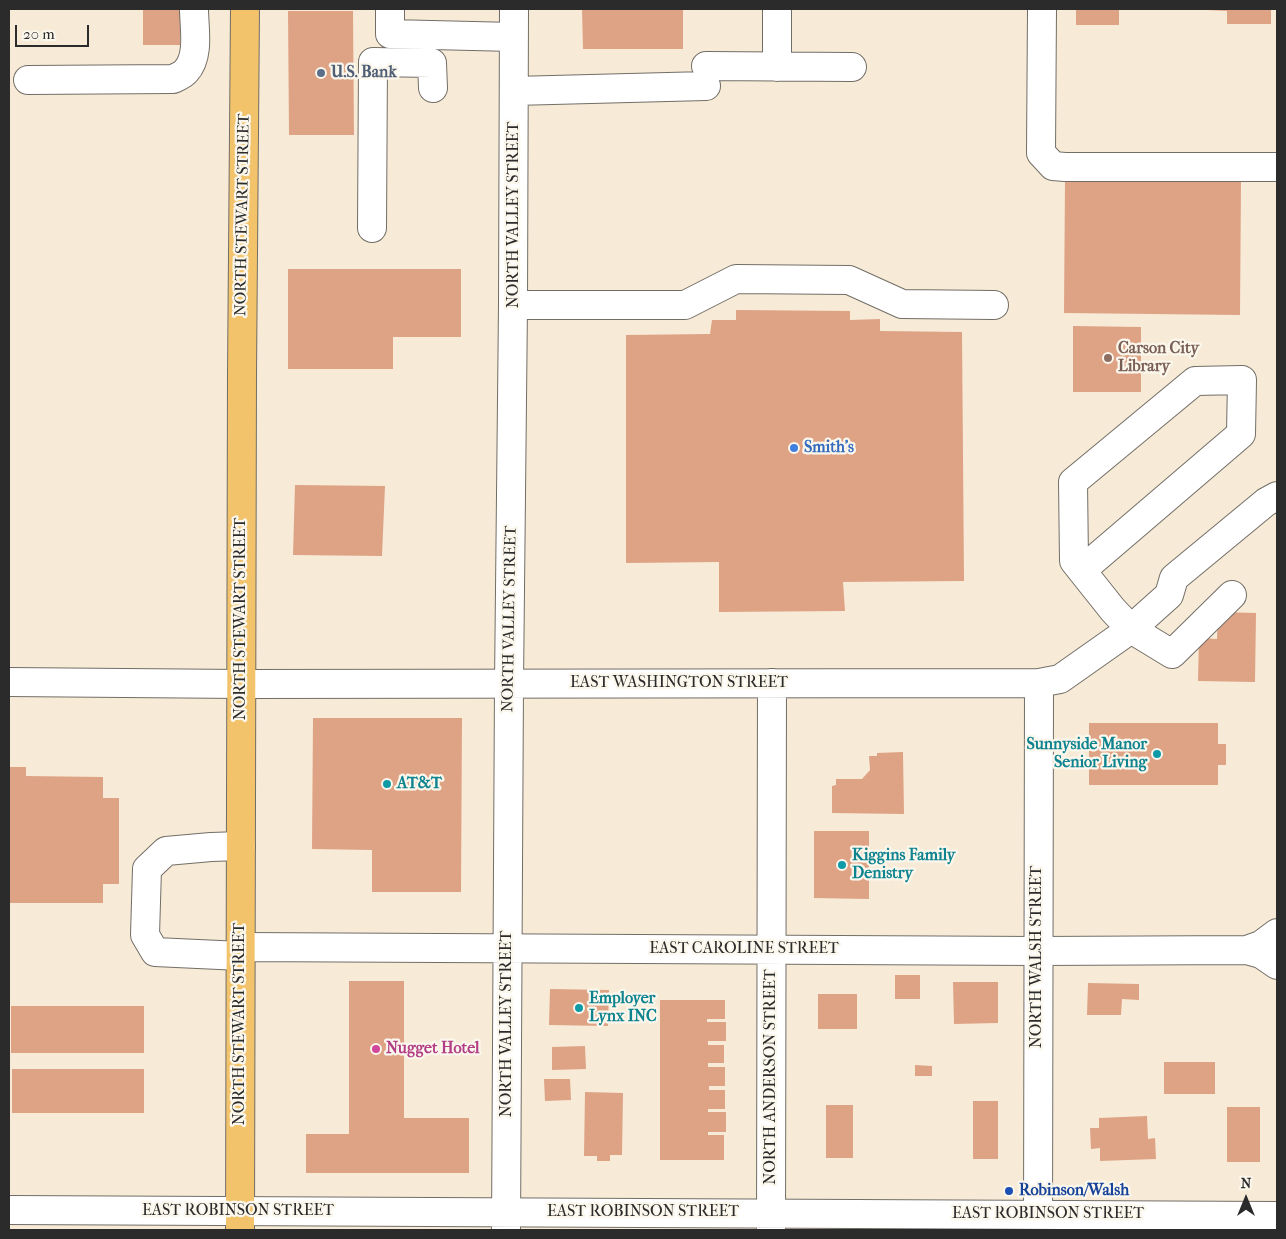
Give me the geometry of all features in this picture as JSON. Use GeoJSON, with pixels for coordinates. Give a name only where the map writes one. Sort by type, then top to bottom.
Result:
{"type":"FeatureCollection","features":[{"type":"Feature","properties":{"kind":"main road","name":"NORTH STEWART STREET"},"geometry":{"type":"LineString","coordinates":[[240,1221],[245,9]]}},
{"type":"Feature","properties":{"kind":"street"},"geometry":{"type":"LineString","coordinates":[[28,80],[173,79],[185,72],[192,63],[194,53],[194,9]]}},
{"type":"Feature","properties":{"kind":"street"},"geometry":{"type":"LineString","coordinates":[[390,9],[390,34],[514,37]]}},
{"type":"Feature","properties":{"kind":"street","name":"NORTH VALLEY STREET"},"geometry":{"type":"LineString","coordinates":[[506,1221],[509,684],[514,305],[514,9]]}},
{"type":"Feature","properties":{"kind":"street"},"geometry":{"type":"LineString","coordinates":[[776,9],[776,67]]}},
{"type":"Feature","properties":{"kind":"street"},"geometry":{"type":"LineString","coordinates":[[1042,9],[1042,153],[1053,166],[1277,166]]}},
{"type":"Feature","properties":{"kind":"street"},"geometry":{"type":"LineString","coordinates":[[372,228],[373,62],[432,63],[433,88]]}},
{"type":"Feature","properties":{"kind":"street"},"geometry":{"type":"LineString","coordinates":[[514,91],[706,76],[776,67],[852,67]]}},
{"type":"Feature","properties":{"kind":"street"},"geometry":{"type":"LineString","coordinates":[[514,305],[685,305],[736,279],[849,280],[902,304],[994,305]]}},
{"type":"Feature","properties":{"kind":"street"},"geometry":{"type":"LineString","coordinates":[[1082,570],[1242,434],[1242,380],[1195,381],[1073,482],[1074,561],[1113,610],[1131,629],[1172,654],[1232,595]]}},
{"type":"Feature","properties":{"kind":"street","name":"EAST WASHINGTON STREET"},"geometry":{"type":"LineString","coordinates":[[9,682],[241,684],[1039,683],[1060,679],[1131,629],[1169,595],[1174,578],[1266,502],[1277,496]]}},
{"type":"Feature","properties":{"kind":"street","name":"NORTH ANDERSON STREET"},"geometry":{"type":"LineString","coordinates":[[771,1221],[772,683]]}},
{"type":"Feature","properties":{"kind":"street","name":"NORTH WALSH STREET"},"geometry":{"type":"LineString","coordinates":[[1038,1222],[1037,951],[1039,683]]}},
{"type":"Feature","properties":{"kind":"street","name":"EAST CAROLINE STREET"},"geometry":{"type":"LineString","coordinates":[[241,846],[166,851],[147,869],[145,935],[155,952],[507,948],[1037,951],[1247,950],[1261,946],[1277,933]]}},
{"type":"Feature","properties":{"kind":"street","name":"EAST CAROLINE STREET"},"geometry":{"type":"LineString","coordinates":[[1247,950],[1261,954],[1277,965]]}},
{"type":"Feature","properties":{"kind":"street","name":"EAST ROBINSON STREET"},"geometry":{"type":"LineString","coordinates":[[9,1210],[240,1221],[1038,1222],[1277,1216]]}},
{"type":"Feature","properties":{"kind":"building"},"geometry":{"type":"Polygon","coordinates":[[[143,9],[180,9],[180,45],[143,45],[143,9]]]}},
{"type":"Feature","properties":{"kind":"building"},"geometry":{"type":"Polygon","coordinates":[[[582,9],[683,9],[683,49],[583,49],[582,9]]]}},
{"type":"Feature","properties":{"kind":"building"},"geometry":{"type":"Polygon","coordinates":[[[1076,9],[1119,9],[1119,25],[1076,25],[1076,9]]]}},
{"type":"Feature","properties":{"kind":"building"},"geometry":{"type":"Polygon","coordinates":[[[1207,9],[1271,9],[1271,24],[1227,24],[1227,11],[1207,9]]]}},
{"type":"Feature","properties":{"kind":"building","name":"U.S. Bank"},"geometry":{"type":"Polygon","coordinates":[[[288,11],[353,11],[354,135],[289,135],[288,11]]]}},
{"type":"Feature","properties":{"kind":"building"},"geometry":{"type":"Polygon","coordinates":[[[1065,179],[1241,180],[1240,315],[1064,313],[1065,179]]]}},
{"type":"Feature","properties":{"kind":"building"},"geometry":{"type":"Polygon","coordinates":[[[288,269],[461,269],[461,337],[393,337],[393,369],[288,369],[288,269]]]}},
{"type":"Feature","properties":{"kind":"building","name":"Smith's"},"geometry":{"type":"Polygon","coordinates":[[[736,310],[850,311],[850,320],[880,319],[880,331],[962,332],[964,581],[843,582],[845,611],[719,612],[719,562],[626,563],[626,335],[710,334],[712,320],[736,320],[736,310]]]}},
{"type":"Feature","properties":{"kind":"building"},"geometry":{"type":"Polygon","coordinates":[[[1073,326],[1141,327],[1141,392],[1073,392],[1073,326]]]}},
{"type":"Feature","properties":{"kind":"building"},"geometry":{"type":"Polygon","coordinates":[[[295,485],[385,486],[382,556],[293,555],[295,485]]]}},
{"type":"Feature","properties":{"kind":"building"},"geometry":{"type":"Polygon","coordinates":[[[1218,612],[1256,613],[1255,682],[1198,681],[1199,638],[1217,639],[1218,612]]]}},
{"type":"Feature","properties":{"kind":"building","name":"AT&T"},"geometry":{"type":"Polygon","coordinates":[[[313,718],[462,718],[461,892],[372,892],[372,850],[312,849],[313,718]]]}},
{"type":"Feature","properties":{"kind":"building","name":"Sunnyside Manor Senior Living"},"geometry":{"type":"Polygon","coordinates":[[[1089,723],[1218,723],[1218,744],[1226,744],[1226,765],[1218,765],[1218,785],[1089,785],[1089,723]]]}},
{"type":"Feature","properties":{"kind":"building"},"geometry":{"type":"Polygon","coordinates":[[[903,752],[904,814],[832,813],[832,786],[836,785],[836,779],[862,779],[870,770],[869,756],[877,756],[877,753],[903,752]]]}},
{"type":"Feature","properties":{"kind":"building"},"geometry":{"type":"Polygon","coordinates":[[[9,767],[26,767],[26,776],[103,777],[103,798],[119,798],[119,884],[103,884],[103,903],[9,903],[9,767]]]}},
{"type":"Feature","properties":{"kind":"building","name":"Kiggins Family Denistry"},"geometry":{"type":"Polygon","coordinates":[[[814,831],[869,831],[869,899],[814,898],[814,831]]]}},
{"type":"Feature","properties":{"kind":"building"},"geometry":{"type":"Polygon","coordinates":[[[895,975],[920,975],[920,999],[895,999],[895,975]]]}},
{"type":"Feature","properties":{"kind":"building","name":"Nugget Hotel"},"geometry":{"type":"Polygon","coordinates":[[[349,981],[404,981],[404,1118],[469,1118],[469,1173],[306,1173],[306,1134],[349,1134],[349,981]]]}},
{"type":"Feature","properties":{"kind":"building"},"geometry":{"type":"Polygon","coordinates":[[[953,982],[998,982],[998,1023],[954,1024],[953,982]]]}},
{"type":"Feature","properties":{"kind":"building"},"geometry":{"type":"Polygon","coordinates":[[[1088,983],[1139,984],[1139,1000],[1122,999],[1121,1015],[1087,1015],[1088,983]]]}},
{"type":"Feature","properties":{"kind":"building","name":"Employer Lynx INC"},"geometry":{"type":"Polygon","coordinates":[[[550,989],[609,990],[608,1026],[549,1025],[550,989]]]}},
{"type":"Feature","properties":{"kind":"building"},"geometry":{"type":"Polygon","coordinates":[[[818,994],[857,994],[857,1029],[818,1029],[818,994]]]}},
{"type":"Feature","properties":{"kind":"building"},"geometry":{"type":"Polygon","coordinates":[[[660,1000],[725,1000],[725,1019],[707,1019],[707,1022],[726,1022],[726,1041],[708,1041],[708,1045],[724,1045],[724,1063],[708,1063],[708,1067],[725,1067],[725,1086],[709,1086],[709,1090],[725,1090],[725,1109],[708,1109],[708,1112],[726,1112],[726,1132],[708,1132],[708,1135],[724,1135],[724,1160],[660,1160],[660,1000]]]}},
{"type":"Feature","properties":{"kind":"building"},"geometry":{"type":"Polygon","coordinates":[[[11,1006],[144,1006],[144,1053],[11,1053],[11,1006]]]}},
{"type":"Feature","properties":{"kind":"building"},"geometry":{"type":"Polygon","coordinates":[[[585,1046],[586,1069],[552,1070],[552,1047],[585,1046]]]}},
{"type":"Feature","properties":{"kind":"building"},"geometry":{"type":"Polygon","coordinates":[[[1164,1062],[1215,1062],[1215,1094],[1164,1094],[1164,1062]]]}},
{"type":"Feature","properties":{"kind":"building"},"geometry":{"type":"Polygon","coordinates":[[[915,1065],[932,1066],[932,1076],[915,1076],[915,1065]]]}},
{"type":"Feature","properties":{"kind":"building"},"geometry":{"type":"Polygon","coordinates":[[[12,1069],[144,1069],[144,1113],[12,1113],[12,1069]]]}},
{"type":"Feature","properties":{"kind":"building"},"geometry":{"type":"Polygon","coordinates":[[[544,1079],[570,1079],[571,1100],[545,1101],[544,1079]]]}},
{"type":"Feature","properties":{"kind":"building"},"geometry":{"type":"Polygon","coordinates":[[[585,1092],[623,1093],[622,1155],[610,1155],[610,1161],[597,1161],[597,1156],[584,1156],[585,1092]]]}},
{"type":"Feature","properties":{"kind":"building"},"geometry":{"type":"Polygon","coordinates":[[[973,1101],[998,1101],[998,1159],[973,1159],[973,1101]]]}},
{"type":"Feature","properties":{"kind":"building"},"geometry":{"type":"Polygon","coordinates":[[[826,1105],[853,1105],[853,1158],[826,1158],[826,1105]]]}},
{"type":"Feature","properties":{"kind":"building"},"geometry":{"type":"Polygon","coordinates":[[[1227,1107],[1260,1107],[1260,1162],[1227,1162],[1227,1107]]]}},
{"type":"Feature","properties":{"kind":"building"},"geometry":{"type":"Polygon","coordinates":[[[1147,1116],[1148,1139],[1155,1138],[1156,1159],[1100,1161],[1100,1148],[1091,1149],[1090,1128],[1099,1128],[1099,1118],[1147,1116]]]}},
{"type":"Feature","properties":{"kind":"place","name":"U.S. Bank"},"geometry":{"type":"Point","coordinates":[321,73]}},
{"type":"Feature","properties":{"kind":"place","name":"Carson City Library"},"geometry":{"type":"Point","coordinates":[1108,358]}},
{"type":"Feature","properties":{"kind":"place","name":"Smith's"},"geometry":{"type":"Point","coordinates":[794,448]}},
{"type":"Feature","properties":{"kind":"place","name":"Sunnyside Manor Senior Living"},"geometry":{"type":"Point","coordinates":[1157,754]}},
{"type":"Feature","properties":{"kind":"place","name":"AT&T"},"geometry":{"type":"Point","coordinates":[387,784]}},
{"type":"Feature","properties":{"kind":"place","name":"Kiggins Family Denistry"},"geometry":{"type":"Point","coordinates":[842,865]}},
{"type":"Feature","properties":{"kind":"place","name":"Employer Lynx INC"},"geometry":{"type":"Point","coordinates":[579,1008]}},
{"type":"Feature","properties":{"kind":"place","name":"Nugget Hotel"},"geometry":{"type":"Point","coordinates":[376,1049]}},
{"type":"Feature","properties":{"kind":"place","name":"Robinson/Walsh"},"geometry":{"type":"Point","coordinates":[1009,1191]}}]}
